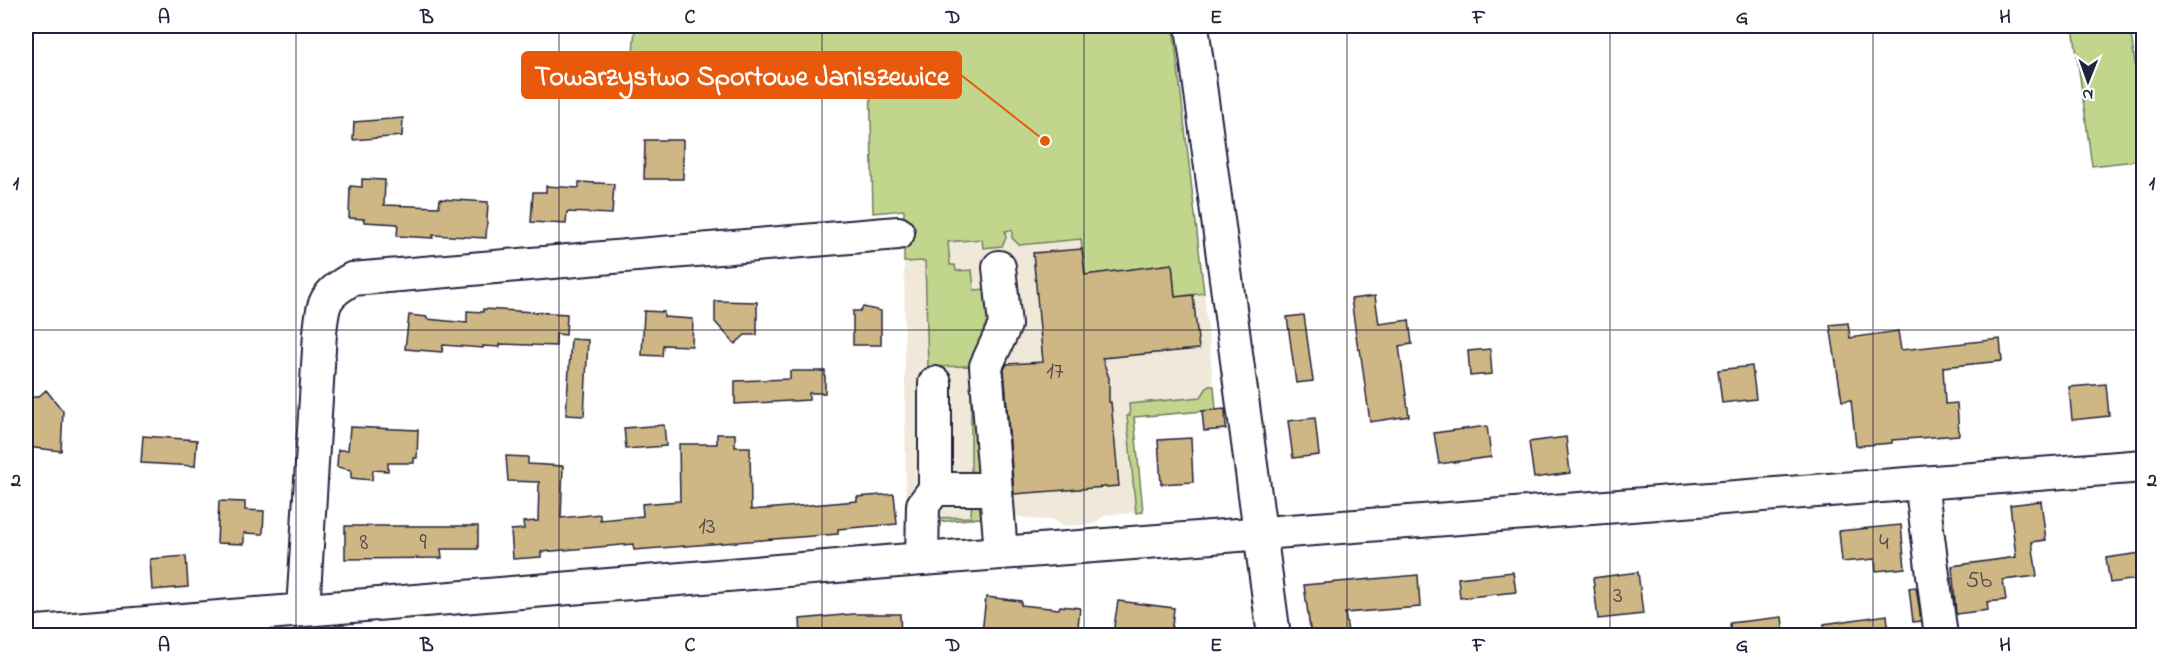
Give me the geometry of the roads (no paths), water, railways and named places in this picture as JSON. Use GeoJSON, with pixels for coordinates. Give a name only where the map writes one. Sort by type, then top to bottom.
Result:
{"type":"FeatureCollection","features":[{"type":"Feature","properties":{"kind":"street"},"geometry":{"type":"LineString","coordinates":[[1192,26],[1274,636]]}},
{"type":"Feature","properties":{"kind":"street"},"geometry":{"type":"LineString","coordinates":[[303,610],[322,307],[333,289],[352,279],[898,233]]}},
{"type":"Feature","properties":{"kind":"street"},"geometry":{"type":"LineString","coordinates":[[999,267],[1005,325],[986,366],[1001,553]]}},
{"type":"Feature","properties":{"kind":"street"},"geometry":{"type":"LineString","coordinates":[[922,559],[923,505],[935,489],[935,383]]}},
{"type":"Feature","properties":{"kind":"street"},"geometry":{"type":"LineString","coordinates":[[26,633],[82,632],[303,610],[922,559],[2144,466]]}},
{"type":"Feature","properties":{"kind":"street"},"geometry":{"type":"LineString","coordinates":[[1921,483],[1941,636]]}},
{"type":"Feature","properties":{"kind":"street"},"geometry":{"type":"LineString","coordinates":[[935,489],[996,489]]}},
{"type":"Feature","properties":{"kind":"place","name":"Towarzystwo Sportowe Janiszewice"},"geometry":{"type":"Point","coordinates":[1045,141]}}]}
